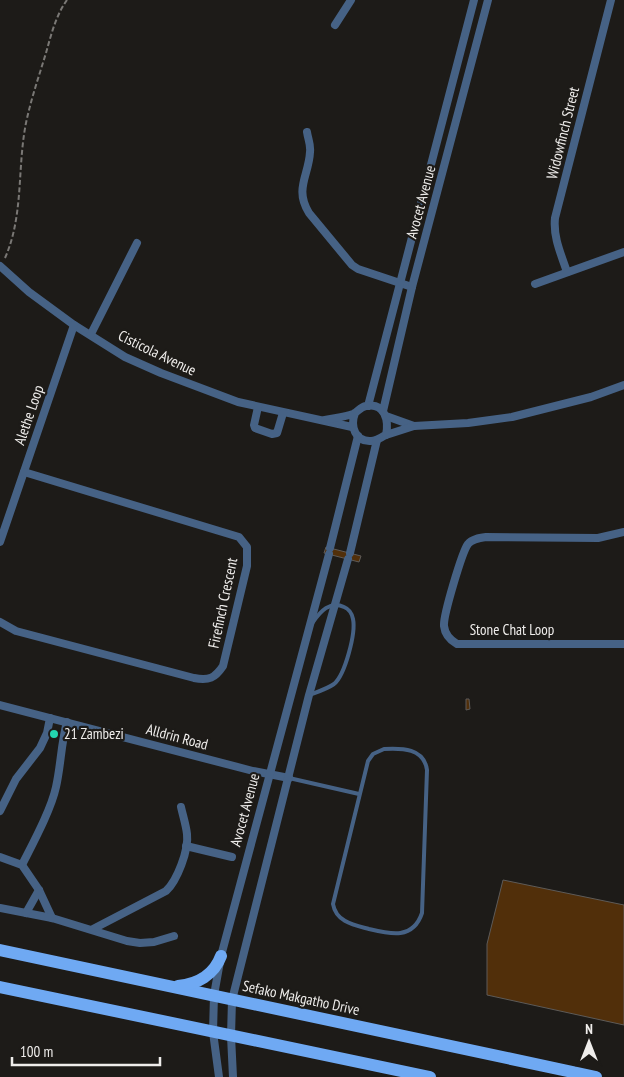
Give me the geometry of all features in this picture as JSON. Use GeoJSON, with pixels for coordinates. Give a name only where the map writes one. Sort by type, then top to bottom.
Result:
{"type":"FeatureCollection","features":[{"type":"Feature","properties":{"kind":"main road","name":"Sefako Makgatho Drive"},"geometry":{"type":"LineString","coordinates":[[0,950],[596,1077]]}},
{"type":"Feature","properties":{"kind":"main road"},"geometry":{"type":"LineString","coordinates":[[160,984],[179,986],[202,979],[218,966],[222,956]]}},
{"type":"Feature","properties":{"kind":"main road"},"geometry":{"type":"LineString","coordinates":[[0,987],[430,1077]]}},
{"type":"Feature","properties":{"kind":"street"},"geometry":{"type":"LineString","coordinates":[[335,25],[351,0]]}},
{"type":"Feature","properties":{"kind":"street","name":"Avocet Avenue"},"geometry":{"type":"LineString","coordinates":[[368,406],[474,0]]}},
{"type":"Feature","properties":{"kind":"street","name":"Avocet Avenue"},"geometry":{"type":"LineString","coordinates":[[385,413],[412,287],[488,0]]}},
{"type":"Feature","properties":{"kind":"street","name":"Widowfinch Street"},"geometry":{"type":"LineString","coordinates":[[567,272],[556,241],[555,218],[611,0]]}},
{"type":"Feature","properties":{"kind":"street"},"geometry":{"type":"LineString","coordinates":[[307,132],[310,153],[302,186],[304,205],[352,265],[358,269],[412,287]]}},
{"type":"Feature","properties":{"kind":"street"},"geometry":{"type":"LineString","coordinates":[[91,334],[137,243]]}},
{"type":"Feature","properties":{"kind":"street"},"geometry":{"type":"LineString","coordinates":[[535,284],[624,252]]}},
{"type":"Feature","properties":{"kind":"street","name":"Cisticola Avenue"},"geometry":{"type":"LineString","coordinates":[[0,266],[29,292],[74,325],[126,356],[161,373],[196,388],[258,407],[352,427]]}},
{"type":"Feature","properties":{"kind":"street","name":"Alethe Loop"},"geometry":{"type":"LineString","coordinates":[[0,542],[74,325]]}},
{"type":"Feature","properties":{"kind":"street"},"geometry":{"type":"LineString","coordinates":[[414,426],[378,408],[368,406],[355,413],[352,420],[352,427],[358,436],[370,441],[414,426],[468,423],[512,417],[591,398],[624,385]]}},
{"type":"Feature","properties":{"kind":"street"},"geometry":{"type":"LineString","coordinates":[[258,407],[254,428],[272,434],[277,433],[283,413]]}},
{"type":"Feature","properties":{"kind":"street","name":"Cisticola Avenue"},"geometry":{"type":"LineString","coordinates":[[324,421],[355,413]]}},
{"type":"Feature","properties":{"kind":"street"},"geometry":{"type":"LineString","coordinates":[[385,413],[388,426],[386,435]]}},
{"type":"Feature","properties":{"kind":"street","name":"Avocet Avenue"},"geometry":{"type":"LineString","coordinates":[[219,1077],[214,1032],[214,995],[222,956],[358,436]]}},
{"type":"Feature","properties":{"kind":"street"},"geometry":{"type":"LineString","coordinates":[[233,1077],[232,1000],[309,695],[349,556],[377,440]]}},
{"type":"Feature","properties":{"kind":"street","name":"Firefinch Crescent"},"geometry":{"type":"LineString","coordinates":[[0,622],[16,631],[34,636],[175,674],[203,680],[210,679],[223,666],[246,566],[247,547],[239,537],[24,472]]}},
{"type":"Feature","properties":{"kind":"street","name":"Stone Chat Loop"},"geometry":{"type":"LineString","coordinates":[[624,532],[598,538],[486,538],[471,541],[467,545],[463,556],[445,615],[444,625],[448,637],[457,644],[624,644]]}},
{"type":"Feature","properties":{"kind":"street","name":"Alldrin Road"},"geometry":{"type":"LineString","coordinates":[[0,705],[289,778]]}},
{"type":"Feature","properties":{"kind":"street"},"geometry":{"type":"LineString","coordinates":[[0,811],[16,779],[40,748],[47,733],[50,718]]}},
{"type":"Feature","properties":{"kind":"street"},"geometry":{"type":"LineString","coordinates":[[22,865],[54,795],[61,762],[62,737],[67,722]]}},
{"type":"Feature","properties":{"kind":"street"},"geometry":{"type":"LineString","coordinates":[[93,930],[170,888],[178,874],[186,846],[187,834],[181,808]]}},
{"type":"Feature","properties":{"kind":"street"},"geometry":{"type":"LineString","coordinates":[[186,846],[232,857]]}},
{"type":"Feature","properties":{"kind":"street"},"geometry":{"type":"LineString","coordinates":[[0,857],[22,865],[39,890],[52,918]]}},
{"type":"Feature","properties":{"kind":"street"},"geometry":{"type":"LineString","coordinates":[[26,913],[39,890]]}},
{"type":"Feature","properties":{"kind":"street"},"geometry":{"type":"LineString","coordinates":[[0,908],[52,918],[127,941],[140,943],[154,942],[174,936]]}},
{"type":"Feature","properties":{"kind":"lane"},"geometry":{"type":"LineString","coordinates":[[309,627],[324,610],[334,604],[346,608],[353,620],[352,632],[341,676],[334,684],[309,695]]}},
{"type":"Feature","properties":{"kind":"lane"},"geometry":{"type":"LineString","coordinates":[[384,748],[409,750],[419,754],[425,760],[427,770],[423,906],[418,923],[405,932],[391,934],[354,925],[340,918],[334,910],[334,897],[359,794],[369,758],[377,751],[384,748]]}},
{"type":"Feature","properties":{"kind":"lane"},"geometry":{"type":"LineString","coordinates":[[289,778],[359,794]]}},
{"type":"Feature","properties":{"kind":"path"},"geometry":{"type":"LineString","coordinates":[[0,266],[12,237],[17,214],[26,123],[61,8],[67,0]]}},
{"type":"Feature","properties":{"kind":"building"},"geometry":{"type":"Polygon","coordinates":[[[326,547],[361,556],[359,562],[324,553],[326,547]]]}},
{"type":"Feature","properties":{"kind":"building"},"geometry":{"type":"Polygon","coordinates":[[[466,699],[469,699],[470,709],[466,710],[466,699]]]}},
{"type":"Feature","properties":{"kind":"building","name":"21 Zambezi"},"geometry":{"type":"Polygon","coordinates":[[[51,731],[59,732],[57,738],[50,736],[51,731]]]}},
{"type":"Feature","properties":{"kind":"building"},"geometry":{"type":"Polygon","coordinates":[[[503,880],[624,905],[624,1025],[487,995],[487,944],[503,880]]]}},
{"type":"Feature","properties":{"kind":"place","name":"21 Zambezi"},"geometry":{"type":"Point","coordinates":[54,734]}}]}
